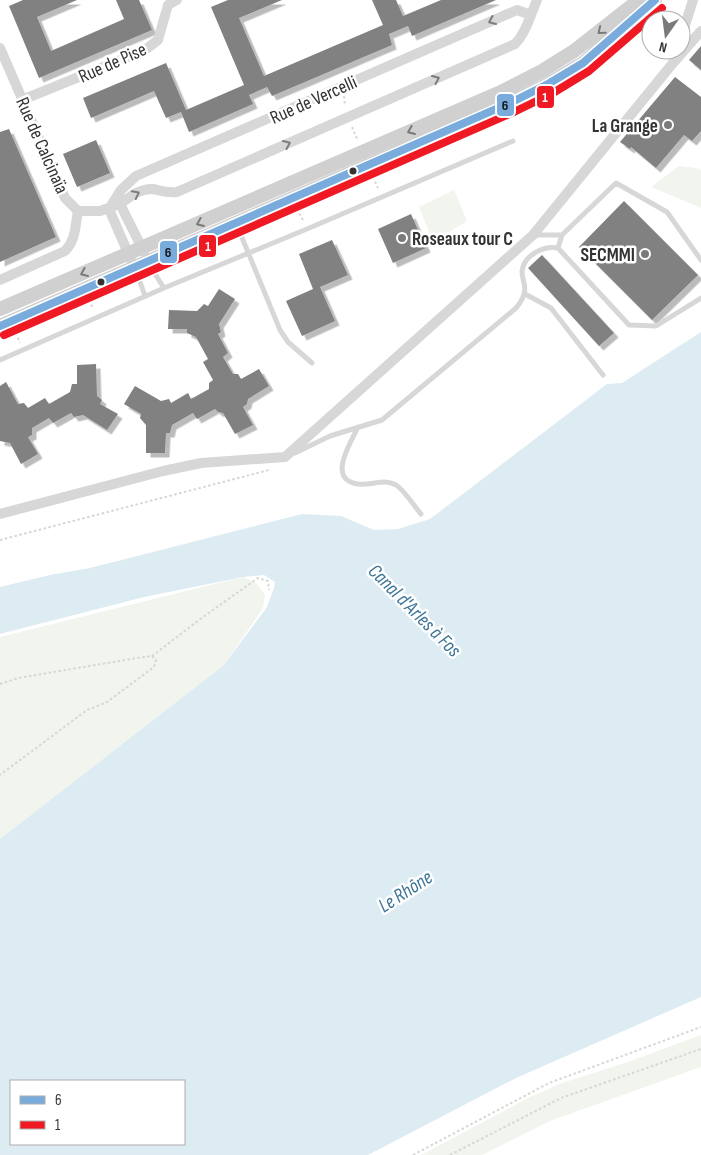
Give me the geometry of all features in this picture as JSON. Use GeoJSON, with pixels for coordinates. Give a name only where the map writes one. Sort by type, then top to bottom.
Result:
{"type":"FeatureCollection","features":[{"type":"Feature","properties":{"kind":"street","name":"Rue de Pise"},"geometry":{"type":"LineString","coordinates":[[22,100],[145,50],[158,40],[168,5],[177,0]]}},
{"type":"Feature","properties":{"kind":"street","name":"Rue de Vercelli"},"geometry":{"type":"LineString","coordinates":[[78,212],[109,209],[138,192],[151,189],[168,193],[177,192],[515,44],[520,40],[524,32],[536,0]]}},
{"type":"Feature","properties":{"kind":"street"},"geometry":{"type":"LineString","coordinates":[[0,309],[501,92],[582,46],[639,0]]}},
{"type":"Feature","properties":{"kind":"street"},"geometry":{"type":"LineString","coordinates":[[7,327],[134,267],[485,115],[548,84],[591,57],[655,0]]}},
{"type":"Feature","properties":{"kind":"street","name":"Rue de Vercelli"},"geometry":{"type":"LineString","coordinates":[[109,209],[121,190],[136,176],[517,10],[531,15]]}},
{"type":"Feature","properties":{"kind":"street"},"geometry":{"type":"LineString","coordinates":[[0,514],[200,463],[285,457],[533,234],[698,31]]}},
{"type":"Feature","properties":{"kind":"street","name":"Rue de Calcinaïa"},"geometry":{"type":"LineString","coordinates":[[0,48],[3,63],[22,100],[65,198],[78,212]]}},
{"type":"Feature","properties":{"kind":"street"},"geometry":{"type":"LineString","coordinates":[[120,204],[148,261]]}},
{"type":"Feature","properties":{"kind":"street"},"geometry":{"type":"LineString","coordinates":[[109,209],[134,267]]}},
{"type":"Feature","properties":{"kind":"street"},"geometry":{"type":"LineString","coordinates":[[0,280],[65,251],[71,245],[74,237],[78,212]]}},
{"type":"Feature","properties":{"kind":"lane"},"geometry":{"type":"LineString","coordinates":[[0,360],[145,296],[513,141]]}},
{"type":"Feature","properties":{"kind":"lane"},"geometry":{"type":"LineString","coordinates":[[558,248],[562,235],[616,183],[667,212],[701,260]]}},
{"type":"Feature","properties":{"kind":"lane"},"geometry":{"type":"LineString","coordinates":[[230,209],[280,330],[288,342],[312,363]]}},
{"type":"Feature","properties":{"kind":"lane"},"geometry":{"type":"LineString","coordinates":[[533,234],[562,235]]}},
{"type":"Feature","properties":{"kind":"lane"},"geometry":{"type":"LineString","coordinates":[[285,457],[330,436],[382,420],[516,308],[525,294],[522,269],[532,255],[539,250],[550,246],[558,248],[629,325],[656,326],[701,298]]}},
{"type":"Feature","properties":{"kind":"lane"},"geometry":{"type":"LineString","coordinates":[[148,261],[164,288]]}},
{"type":"Feature","properties":{"kind":"lane"},"geometry":{"type":"LineString","coordinates":[[134,267],[145,296]]}},
{"type":"Feature","properties":{"kind":"lane"},"geometry":{"type":"LineString","coordinates":[[525,294],[551,308],[603,375]]}},
{"type":"Feature","properties":{"kind":"lane"},"geometry":{"type":"LineString","coordinates":[[358,427],[346,452],[342,466],[343,474],[348,480],[358,484],[388,482],[397,485],[421,514]]}},
{"type":"Feature","properties":{"kind":"path"},"geometry":{"type":"LineString","coordinates":[[372,175],[382,196]]}},
{"type":"Feature","properties":{"kind":"path"},"geometry":{"type":"LineString","coordinates":[[296,207],[307,229]]}},
{"type":"Feature","properties":{"kind":"path"},"geometry":{"type":"LineString","coordinates":[[88,298],[95,314]]}},
{"type":"Feature","properties":{"kind":"path"},"geometry":{"type":"LineString","coordinates":[[7,327],[21,345]]}},
{"type":"Feature","properties":{"kind":"path"},"geometry":{"type":"LineString","coordinates":[[0,540],[274,469],[285,457]]}},
{"type":"Feature","properties":{"kind":"path"},"geometry":{"type":"LineString","coordinates":[[0,684],[18,678],[55,671],[152,656],[258,578],[268,581],[270,590]]}},
{"type":"Feature","properties":{"kind":"path"},"geometry":{"type":"LineString","coordinates":[[0,775],[87,710],[107,702],[154,667],[156,660],[152,656]]}},
{"type":"Feature","properties":{"kind":"path"},"geometry":{"type":"LineString","coordinates":[[413,1155],[549,1083],[701,1027]]}},
{"type":"Feature","properties":{"kind":"path"},"geometry":{"type":"LineString","coordinates":[[450,1155],[561,1098],[701,1049]]}},
{"type":"Feature","properties":{"kind":"shaded area"},"geometry":{"type":"Polygon","coordinates":[[[679,166],[701,170],[701,208],[651,187],[679,166]]]}},
{"type":"Feature","properties":{"kind":"shaded area"},"geometry":{"type":"Polygon","coordinates":[[[454,190],[467,221],[433,242],[419,207],[454,190]]]}},
{"type":"Feature","properties":{"kind":"shaded area"},"geometry":{"type":"Polygon","coordinates":[[[243,577],[257,584],[265,595],[263,608],[224,665],[0,839],[0,637],[243,577]]]}},
{"type":"Feature","properties":{"kind":"shaded area"},"geometry":{"type":"Polygon","coordinates":[[[701,1035],[701,1067],[550,1121],[482,1155],[421,1155],[530,1097],[562,1083],[628,1062],[701,1035]]]}},
{"type":"Feature","properties":{"kind":"water"},"geometry":{"type":"Polygon","coordinates":[[[701,332],[701,997],[516,1078],[368,1155],[0,1155],[0,839],[224,665],[267,607],[275,582],[264,575],[243,577],[144,597],[0,634],[0,587],[90,568],[302,514],[341,516],[374,530],[398,529],[430,519],[607,384],[622,383],[701,332]]]}},
{"type":"Feature","properties":{"kind":"building"},"geometry":{"type":"Polygon","coordinates":[[[23,0],[77,0],[37,17],[51,51],[124,19],[116,0],[139,0],[152,30],[39,78],[9,6],[23,0]]]}},
{"type":"Feature","properties":{"kind":"building"},"geometry":{"type":"Polygon","coordinates":[[[228,0],[282,0],[239,18],[264,76],[383,25],[372,0],[396,0],[403,16],[441,0],[496,0],[412,36],[408,26],[389,34],[392,45],[272,96],[267,87],[249,95],[253,104],[189,132],[181,112],[166,118],[154,91],[91,118],[83,98],[166,63],[186,110],[244,85],[211,7],[228,0]]]}},
{"type":"Feature","properties":{"kind":"building"},"geometry":{"type":"Polygon","coordinates":[[[701,46],[701,70],[689,60],[691,60],[701,46]]]}},
{"type":"Feature","properties":{"kind":"building","name":"La Grange"},"geometry":{"type":"Polygon","coordinates":[[[675,77],[701,97],[701,131],[692,141],[684,135],[656,168],[631,147],[630,149],[620,142],[675,77]]]}},
{"type":"Feature","properties":{"kind":"building"},"geometry":{"type":"Polygon","coordinates":[[[9,129],[56,237],[0,262],[0,132],[9,129]]]}},
{"type":"Feature","properties":{"kind":"building"},"geometry":{"type":"Polygon","coordinates":[[[96,140],[110,173],[77,187],[63,154],[96,140]]]}},
{"type":"Feature","properties":{"kind":"building","name":"SECMMI"},"geometry":{"type":"Polygon","coordinates":[[[624,201],[698,275],[652,320],[579,247],[624,201]]]}},
{"type":"Feature","properties":{"kind":"building","name":"Roseaux tour C"},"geometry":{"type":"Polygon","coordinates":[[[411,214],[426,248],[393,263],[378,229],[411,214]]]}},
{"type":"Feature","properties":{"kind":"building"},"geometry":{"type":"Polygon","coordinates":[[[332,240],[348,275],[320,287],[335,321],[302,336],[286,301],[313,289],[299,254],[332,240]]]}},
{"type":"Feature","properties":{"kind":"building"},"geometry":{"type":"Polygon","coordinates":[[[542,255],[614,333],[599,346],[528,268],[542,255]]]}},
{"type":"Feature","properties":{"kind":"building"},"geometry":{"type":"Polygon","coordinates":[[[219,289],[235,299],[219,324],[221,332],[218,334],[228,353],[223,357],[233,374],[238,374],[241,379],[259,369],[269,386],[248,399],[247,404],[243,407],[253,425],[235,434],[223,413],[215,409],[197,419],[193,413],[172,425],[170,433],[166,433],[165,453],[146,453],[146,425],[140,418],[141,414],[124,404],[135,386],[161,401],[169,399],[171,403],[188,393],[191,399],[209,389],[209,383],[213,380],[203,362],[208,359],[196,337],[187,333],[187,329],[168,329],[169,310],[197,311],[204,304],[208,306],[219,289]]]}},
{"type":"Feature","properties":{"kind":"building"},"geometry":{"type":"Polygon","coordinates":[[[96,364],[97,396],[102,400],[100,404],[118,414],[107,430],[83,415],[74,417],[71,413],[53,423],[49,418],[32,428],[32,435],[28,437],[38,454],[21,464],[10,443],[0,441],[0,386],[6,382],[18,404],[24,403],[28,408],[45,398],[49,404],[70,392],[72,384],[77,384],[77,365],[96,364]]]}},
{"type":"Feature","properties":{"kind":"transit line","name":"6"},"geometry":{"type":"LineString","coordinates":[[0,326],[510,103],[548,84],[583,63],[655,0]]}},
{"type":"Feature","properties":{"kind":"transit line","name":"1"},"geometry":{"type":"LineString","coordinates":[[4,335],[514,112],[553,93],[589,71],[662,8]]}},
{"type":"Feature","properties":{"kind":"place","name":"La Grange"},"geometry":{"type":"Point","coordinates":[668,125]}},
{"type":"Feature","properties":{"kind":"place","name":"Roseaux tour C"},"geometry":{"type":"Point","coordinates":[402,238]}},
{"type":"Feature","properties":{"kind":"place","name":"SECMMI"},"geometry":{"type":"Point","coordinates":[645,254]}},
{"type":"Feature","properties":{"kind":"water label","name":"Canal d'Arles à Fos"},"geometry":{"type":"Point","coordinates":[415,610]}},
{"type":"Feature","properties":{"kind":"water label","name":"Le Rhône"},"geometry":{"type":"Point","coordinates":[405,891]}}]}
